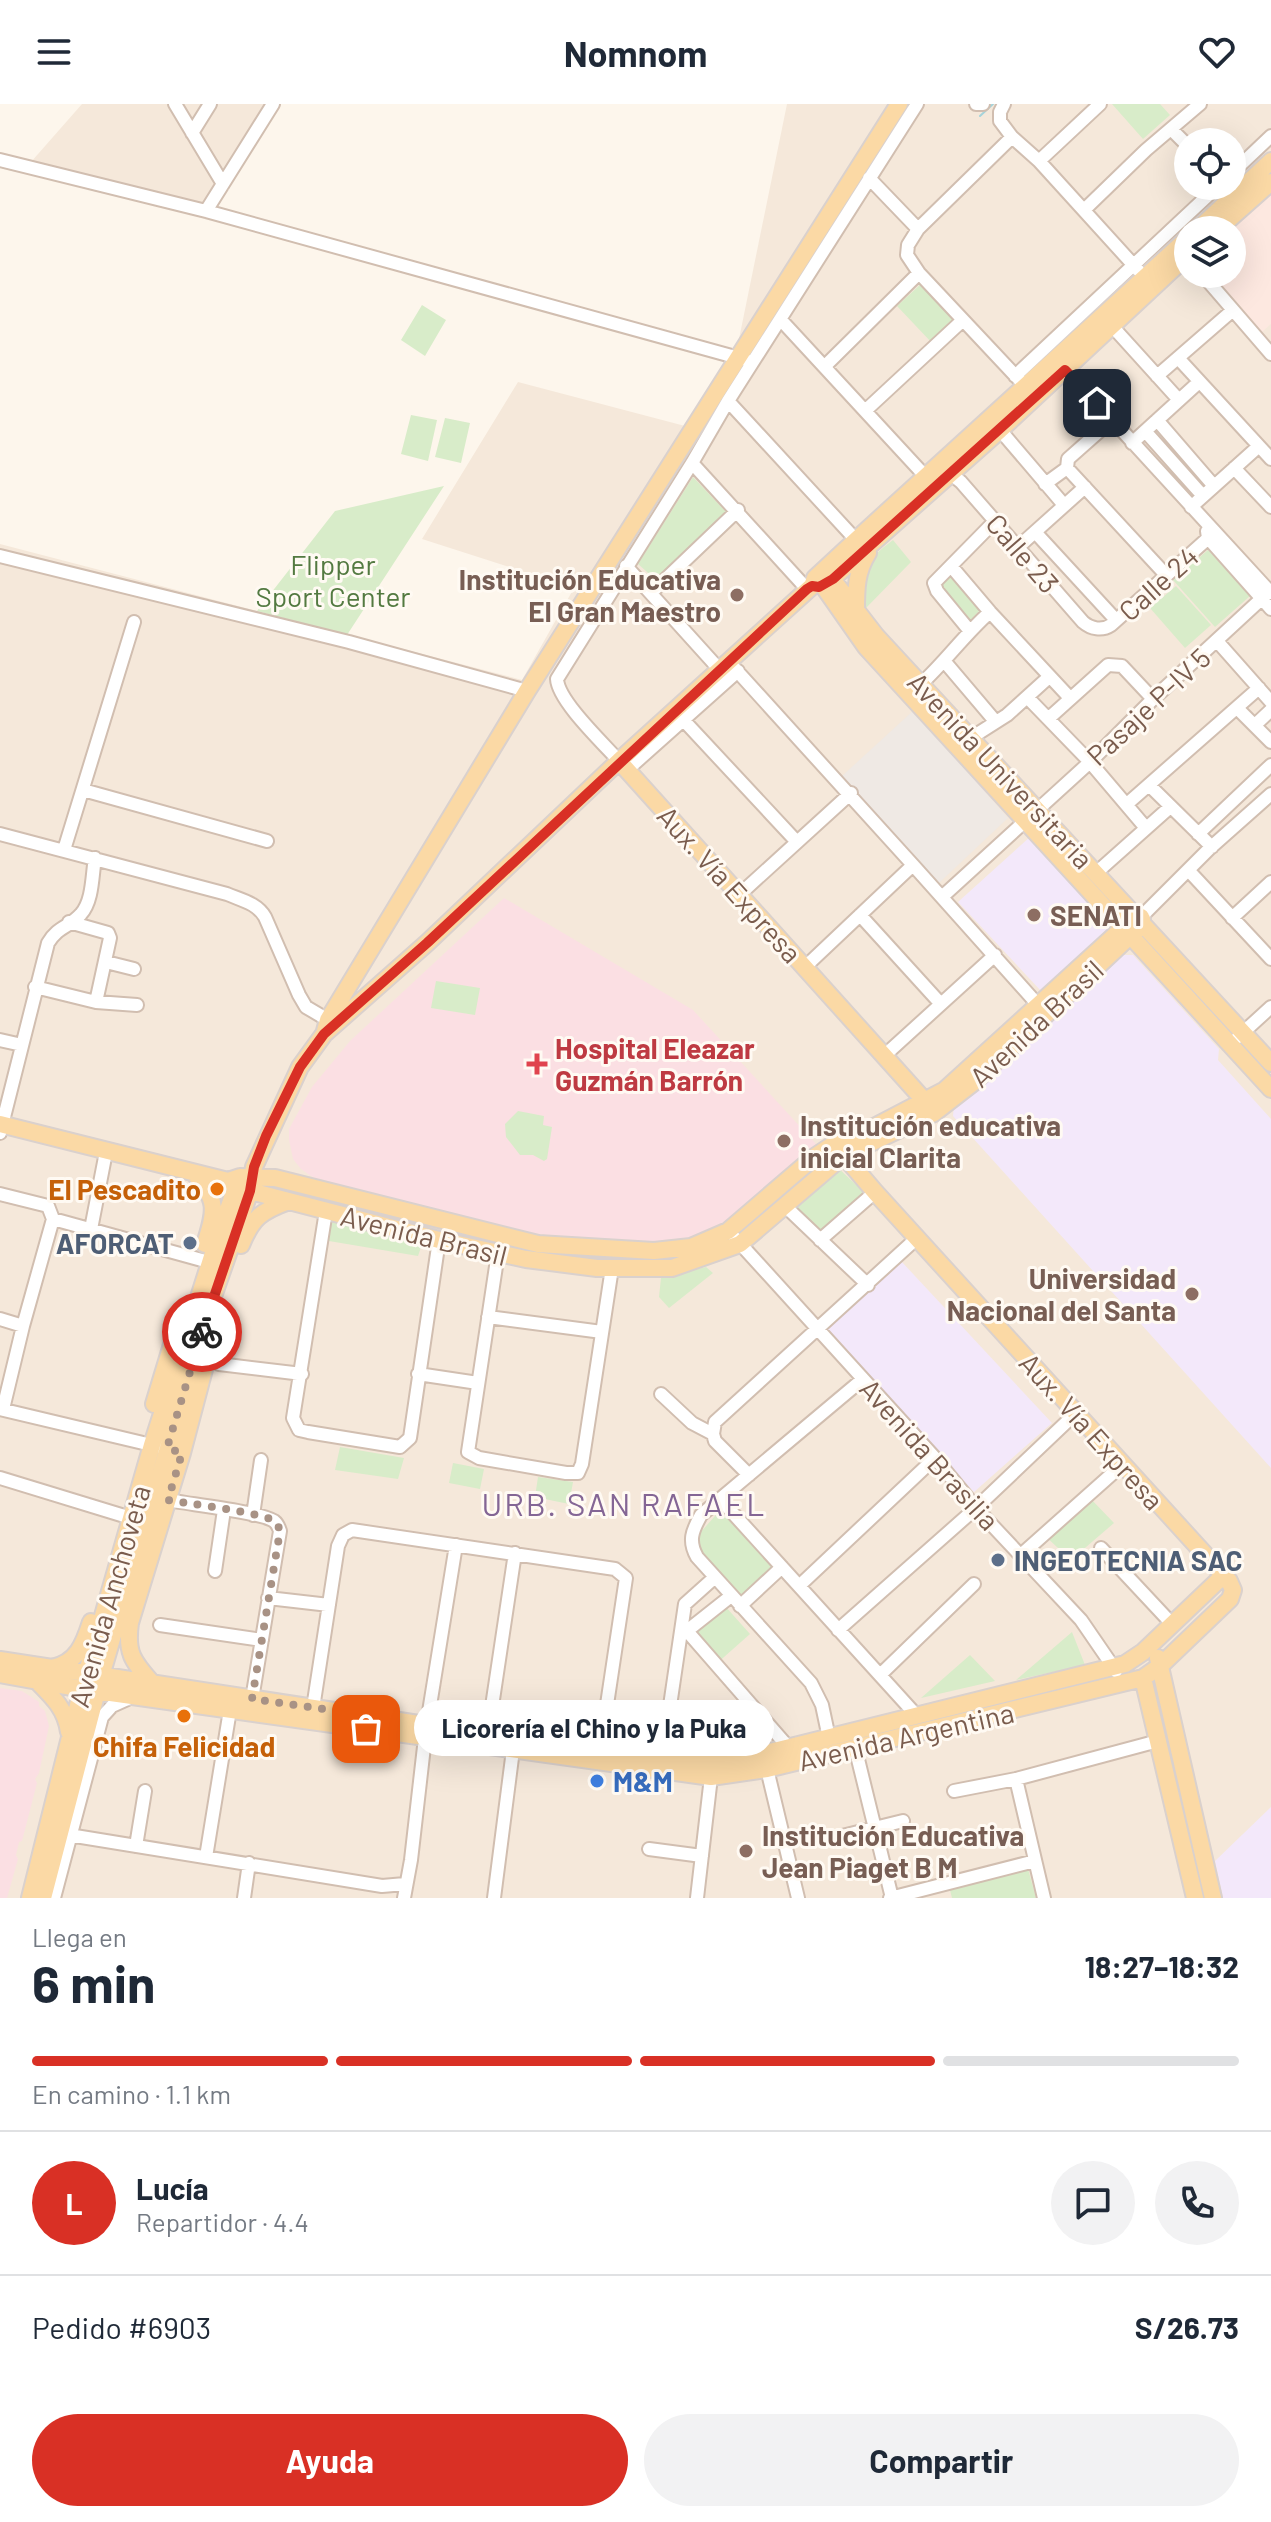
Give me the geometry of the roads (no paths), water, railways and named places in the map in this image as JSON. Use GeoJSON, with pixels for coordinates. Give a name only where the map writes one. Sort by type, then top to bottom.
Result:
{"type":"FeatureCollection","features":[{"type":"Feature","properties":{"kind":"main road"},"geometry":{"type":"LineString","coordinates":[[326,1027],[527,691],[746,360],[899,104]]}},
{"type":"Feature","properties":{"kind":"main road"},"geometry":{"type":"LineString","coordinates":[[1212,216],[1271,161]]}},
{"type":"Feature","properties":{"kind":"main road"},"geometry":{"type":"LineString","coordinates":[[1233,216],[1271,182]]}},
{"type":"Feature","properties":{"kind":"main road","name":"Avenida Anchoveta"},"geometry":{"type":"LineString","coordinates":[[819,581],[873,544],[1000,430],[1139,272],[1174,256]]}},
{"type":"Feature","properties":{"kind":"main road","name":"Avenida Anchoveta"},"geometry":{"type":"LineString","coordinates":[[205,1260],[300,1067],[326,1027],[427,943],[679,717],[1021,381],[1061,364],[1112,326],[1174,263]]}},
{"type":"Feature","properties":{"kind":"main road"},"geometry":{"type":"LineString","coordinates":[[856,612],[858,570],[873,544]]}},
{"type":"Feature","properties":{"kind":"main road"},"geometry":{"type":"LineString","coordinates":[[819,581],[866,647],[963,743]]}},
{"type":"Feature","properties":{"kind":"main road","name":"Avenida Universitaria"},"geometry":{"type":"LineString","coordinates":[[819,581],[856,612],[921,684],[1024,821],[1135,924]]}},
{"type":"Feature","properties":{"kind":"main road","name":"Avenida Universitaria"},"geometry":{"type":"LineString","coordinates":[[963,743],[1037,809],[1096,873],[1135,924],[1236,1039],[1271,1089]]}},
{"type":"Feature","properties":{"kind":"main road","name":"Aux. Vía Expresa"},"geometry":{"type":"LineString","coordinates":[[623,766],[930,1107]]}},
{"type":"Feature","properties":{"kind":"main road","name":"Avenida Brasil"},"geometry":{"type":"LineString","coordinates":[[930,1107],[1039,1006],[1135,924]]}},
{"type":"Feature","properties":{"kind":"main road","name":"Avenida Brasil"},"geometry":{"type":"LineString","coordinates":[[243,1180],[289,1201],[439,1240],[544,1262],[655,1270],[687,1265],[740,1244],[839,1150],[874,1127],[930,1107],[974,1082],[1135,924]]}},
{"type":"Feature","properties":{"kind":"main road","name":"Avenida Universitaria"},"geometry":{"type":"LineString","coordinates":[[1236,1039],[1271,1063]]}},
{"type":"Feature","properties":{"kind":"main road","name":"Avenida Brasil"},"geometry":{"type":"LineString","coordinates":[[1,1127],[194,1173],[299,1183],[538,1244],[654,1251],[691,1247],[728,1231],[813,1158],[839,1150]]}},
{"type":"Feature","properties":{"kind":"main road","name":"Aux. Vía Expresa"},"geometry":{"type":"LineString","coordinates":[[839,1150],[1224,1575]]}},
{"type":"Feature","properties":{"kind":"main road"},"geometry":{"type":"LineString","coordinates":[[152,1683],[134,1662],[128,1639],[130,1623],[168,1500],[161,1447],[215,1206],[212,1195],[194,1173]]}},
{"type":"Feature","properties":{"kind":"main road","name":"Avenida Anchoveta"},"geometry":{"type":"LineString","coordinates":[[30,1898],[70,1736],[92,1682],[161,1447],[210,1305],[243,1180]]}},
{"type":"Feature","properties":{"kind":"main road"},"geometry":{"type":"LineString","coordinates":[[50,1668],[65,1665],[75,1657],[86,1636],[126,1517],[161,1447],[220,1306],[248,1228],[258,1215],[289,1201]]}},
{"type":"Feature","properties":{"kind":"main road"},"geometry":{"type":"LineString","coordinates":[[654,1251],[655,1270]]}},
{"type":"Feature","properties":{"kind":"main road","name":"Avenida Anchoveta"},"geometry":{"type":"LineString","coordinates":[[43,1898],[126,1517]]}},
{"type":"Feature","properties":{"kind":"main road"},"geometry":{"type":"LineString","coordinates":[[1119,1666],[1153,1641],[1224,1575]]}},
{"type":"Feature","properties":{"kind":"main road","name":"Avenida Argentina"},"geometry":{"type":"LineString","coordinates":[[0,1660],[50,1668],[134,1696],[230,1710],[367,1722],[513,1750],[600,1751],[662,1760],[763,1764],[789,1748],[822,1745],[855,1747],[1143,1678],[1160,1666],[1230,1599],[1233,1590],[1224,1575]]}},
{"type":"Feature","properties":{"kind":"main road"},"geometry":{"type":"LineString","coordinates":[[1153,1641],[1213,1898]]}},
{"type":"Feature","properties":{"kind":"main road","name":"Avenida Argentina"},"geometry":{"type":"LineString","coordinates":[[426,1731],[488,1733],[560,1751],[711,1777],[917,1716],[1119,1666]]}},
{"type":"Feature","properties":{"kind":"main road","name":"Avenida Argentina"},"geometry":{"type":"LineString","coordinates":[[0,1674],[37,1681],[152,1683],[313,1708],[367,1722]]}},
{"type":"Feature","properties":{"kind":"main road"},"geometry":{"type":"LineString","coordinates":[[1143,1678],[1195,1898]]}},
{"type":"Feature","properties":{"kind":"main road"},"geometry":{"type":"LineString","coordinates":[[37,1681],[61,1706],[68,1719],[70,1736]]}},
{"type":"Feature","properties":{"kind":"street"},"geometry":{"type":"LineString","coordinates":[[175,104],[223,184]]}},
{"type":"Feature","properties":{"kind":"street"},"geometry":{"type":"LineString","coordinates":[[192,133],[210,104]]}},
{"type":"Feature","properties":{"kind":"street"},"geometry":{"type":"LineString","coordinates":[[206,211],[273,104]]}},
{"type":"Feature","properties":{"kind":"street"},"geometry":{"type":"LineString","coordinates":[[917,104],[781,320],[746,360],[728,401],[692,463],[626,566],[851,793],[1039,1006]]}},
{"type":"Feature","properties":{"kind":"street"},"geometry":{"type":"LineString","coordinates":[[976,104],[983,104]]}},
{"type":"Feature","properties":{"kind":"street"},"geometry":{"type":"LineString","coordinates":[[1004,104],[1000,121],[1012,137],[1039,161],[1139,272]]}},
{"type":"Feature","properties":{"kind":"street"},"geometry":{"type":"LineString","coordinates":[[1039,161],[1100,104]]}},
{"type":"Feature","properties":{"kind":"street"},"geometry":{"type":"LineString","coordinates":[[1084,210],[1200,104]]}},
{"type":"Feature","properties":{"kind":"street"},"geometry":{"type":"LineString","coordinates":[[1171,129],[1174,132]]}},
{"type":"Feature","properties":{"kind":"street"},"geometry":{"type":"LineString","coordinates":[[1246,160],[1271,136]]}},
{"type":"Feature","properties":{"kind":"street"},"geometry":{"type":"LineString","coordinates":[[1012,137],[918,229],[908,245],[907,255],[919,273],[1021,381],[1139,272],[1205,200]]}},
{"type":"Feature","properties":{"kind":"street"},"geometry":{"type":"LineString","coordinates":[[0,160],[206,211],[746,360]]}},
{"type":"Feature","properties":{"kind":"street"},"geometry":{"type":"LineString","coordinates":[[869,178],[918,229]]}},
{"type":"Feature","properties":{"kind":"street"},"geometry":{"type":"LineString","coordinates":[[825,366],[919,273]]}},
{"type":"Feature","properties":{"kind":"street"},"geometry":{"type":"LineString","coordinates":[[1214,288],[1268,346]]}},
{"type":"Feature","properties":{"kind":"street"},"geometry":{"type":"LineString","coordinates":[[1157,376],[1233,310]]}},
{"type":"Feature","properties":{"kind":"street"},"geometry":{"type":"LineString","coordinates":[[781,320],[926,477]]}},
{"type":"Feature","properties":{"kind":"street"},"geometry":{"type":"LineString","coordinates":[[866,410],[963,320]]}},
{"type":"Feature","properties":{"kind":"street"},"geometry":{"type":"LineString","coordinates":[[1112,326],[1179,400]]}},
{"type":"Feature","properties":{"kind":"street"},"geometry":{"type":"LineString","coordinates":[[1178,358],[1271,459]]}},
{"type":"Feature","properties":{"kind":"street"},"geometry":{"type":"LineString","coordinates":[[1061,364],[1268,593],[1271,609]]}},
{"type":"Feature","properties":{"kind":"street"},"geometry":{"type":"LineString","coordinates":[[1132,443],[1199,382]]}},
{"type":"Feature","properties":{"kind":"street"},"geometry":{"type":"LineString","coordinates":[[728,401],[856,540]]}},
{"type":"Feature","properties":{"kind":"street"},"geometry":{"type":"LineString","coordinates":[[1045,484],[1067,468],[1068,459],[1112,420]]}},
{"type":"Feature","properties":{"kind":"street"},"geometry":{"type":"LineString","coordinates":[[1157,420],[1214,486]]}},
{"type":"Feature","properties":{"kind":"street"},"geometry":{"type":"LineString","coordinates":[[1000,430],[1064,505]]}},
{"type":"Feature","properties":{"kind":"street"},"geometry":{"type":"LineString","coordinates":[[1145,431],[1203,496]]}},
{"type":"Feature","properties":{"kind":"street"},"geometry":{"type":"LineString","coordinates":[[1191,507],[1259,446]]}},
{"type":"Feature","properties":{"kind":"street"},"geometry":{"type":"LineString","coordinates":[[692,463],[738,510],[819,581]]}},
{"type":"Feature","properties":{"kind":"street"},"geometry":{"type":"LineString","coordinates":[[1067,468],[1166,575]]}},
{"type":"Feature","properties":{"kind":"street"},"geometry":{"type":"LineString","coordinates":[[1234,468],[1271,507]]}},
{"type":"Feature","properties":{"kind":"street","name":"Calle 23"},"geometry":{"type":"LineString","coordinates":[[950,473],[1083,622],[1097,629]]}},
{"type":"Feature","properties":{"kind":"street"},"geometry":{"type":"LineString","coordinates":[[1017,548],[1085,487]]}},
{"type":"Feature","properties":{"kind":"street"},"geometry":{"type":"LineString","coordinates":[[651,593],[738,510]]}},
{"type":"Feature","properties":{"kind":"street"},"geometry":{"type":"LineString","coordinates":[[969,630],[934,587],[937,580],[995,521]]}},
{"type":"Feature","properties":{"kind":"street","name":"Calle 24"},"geometry":{"type":"LineString","coordinates":[[1097,629],[1107,628],[1210,531]]}},
{"type":"Feature","properties":{"kind":"street"},"geometry":{"type":"LineString","coordinates":[[1035,532],[1116,620]]}},
{"type":"Feature","properties":{"kind":"street"},"geometry":{"type":"LineString","coordinates":[[0,556],[349,642],[527,691]]}},
{"type":"Feature","properties":{"kind":"street","name":"Aux. Vía Expresa"},"geometry":{"type":"LineString","coordinates":[[623,766],[559,691],[557,679],[626,566]]}},
{"type":"Feature","properties":{"kind":"street"},"geometry":{"type":"LineString","coordinates":[[951,566],[1070,698]]}},
{"type":"Feature","properties":{"kind":"street","name":"Pasaje P-IV 5"},"geometry":{"type":"LineString","coordinates":[[943,896],[1268,593]]}},
{"type":"Feature","properties":{"kind":"street"},"geometry":{"type":"LineString","coordinates":[[921,684],[945,662],[949,651],[969,630],[990,612]]}},
{"type":"Feature","properties":{"kind":"street"},"geometry":{"type":"LineString","coordinates":[[64,850],[134,622]]}},
{"type":"Feature","properties":{"kind":"street"},"geometry":{"type":"LineString","coordinates":[[1217,641],[1271,702]]}},
{"type":"Feature","properties":{"kind":"street"},"geometry":{"type":"LineString","coordinates":[[945,662],[995,721]]}},
{"type":"Feature","properties":{"kind":"street"},"geometry":{"type":"LineString","coordinates":[[1049,718],[1108,665],[1122,666],[1153,699]]}},
{"type":"Feature","properties":{"kind":"street"},"geometry":{"type":"LineString","coordinates":[[963,743],[1028,698],[1049,677]]}},
{"type":"Feature","properties":{"kind":"street"},"geometry":{"type":"LineString","coordinates":[[1127,804],[1259,688]]}},
{"type":"Feature","properties":{"kind":"street"},"geometry":{"type":"LineString","coordinates":[[1028,698],[1090,762],[1146,828]]}},
{"type":"Feature","properties":{"kind":"street"},"geometry":{"type":"LineString","coordinates":[[1237,708],[1271,742]]}},
{"type":"Feature","properties":{"kind":"street"},"geometry":{"type":"LineString","coordinates":[[1255,725],[1271,710]]}},
{"type":"Feature","properties":{"kind":"street"},"geometry":{"type":"LineString","coordinates":[[679,717],[797,842]]}},
{"type":"Feature","properties":{"kind":"street"},"geometry":{"type":"LineString","coordinates":[[1198,834],[1271,765]]}},
{"type":"Feature","properties":{"kind":"street"},"geometry":{"type":"LineString","coordinates":[[1150,786],[1212,847]]}},
{"type":"Feature","properties":{"kind":"street"},"geometry":{"type":"LineString","coordinates":[[83,790],[267,841]]}},
{"type":"Feature","properties":{"kind":"street"},"geometry":{"type":"LineString","coordinates":[[739,895],[851,793]]}},
{"type":"Feature","properties":{"kind":"street"},"geometry":{"type":"LineString","coordinates":[[1135,924],[1212,847],[1271,794]]}},
{"type":"Feature","properties":{"kind":"street"},"geometry":{"type":"LineString","coordinates":[[1096,873],[1169,808]]}},
{"type":"Feature","properties":{"kind":"street"},"geometry":{"type":"LineString","coordinates":[[0,834],[227,894],[260,909],[299,995],[326,1027]]}},
{"type":"Feature","properties":{"kind":"street"},"geometry":{"type":"LineString","coordinates":[[1,1127],[48,943],[54,932],[83,912],[89,897],[95,858]]}},
{"type":"Feature","properties":{"kind":"street"},"geometry":{"type":"LineString","coordinates":[[805,967],[913,865]]}},
{"type":"Feature","properties":{"kind":"street"},"geometry":{"type":"LineString","coordinates":[[1189,871],[1271,959]]}},
{"type":"Feature","properties":{"kind":"street"},"geometry":{"type":"LineString","coordinates":[[1232,918],[1271,882]]}},
{"type":"Feature","properties":{"kind":"street"},"geometry":{"type":"LineString","coordinates":[[860,915],[940,1003]]}},
{"type":"Feature","properties":{"kind":"street"},"geometry":{"type":"LineString","coordinates":[[69,922],[108,933],[110,938],[96,1002]]}},
{"type":"Feature","properties":{"kind":"street"},"geometry":{"type":"LineString","coordinates":[[885,1055],[995,955]]}},
{"type":"Feature","properties":{"kind":"street"},"geometry":{"type":"LineString","coordinates":[[106,962],[134,969]]}},
{"type":"Feature","properties":{"kind":"street"},"geometry":{"type":"LineString","coordinates":[[35,987],[96,1002],[137,1005]]}},
{"type":"Feature","properties":{"kind":"street"},"geometry":{"type":"LineString","coordinates":[[1236,1039],[1271,1007]]}},
{"type":"Feature","properties":{"kind":"street"},"geometry":{"type":"LineString","coordinates":[[0,1040],[22,1045]]}},
{"type":"Feature","properties":{"kind":"street"},"geometry":{"type":"LineString","coordinates":[[91,1229],[106,1152]]}},
{"type":"Feature","properties":{"kind":"street"},"geometry":{"type":"LineString","coordinates":[[820,1240],[875,1192]]}},
{"type":"Feature","properties":{"kind":"street"},"geometry":{"type":"LineString","coordinates":[[0,1194],[48,1206],[53,1219],[2,1409],[161,1447]]}},
{"type":"Feature","properties":{"kind":"street"},"geometry":{"type":"LineString","coordinates":[[784,1205],[868,1285]]}},
{"type":"Feature","properties":{"kind":"street"},"geometry":{"type":"LineString","coordinates":[[326,1211],[293,1418],[299,1430],[400,1447],[410,1438],[439,1240]]}},
{"type":"Feature","properties":{"kind":"street"},"geometry":{"type":"LineString","coordinates":[[53,1219],[205,1260]]}},
{"type":"Feature","properties":{"kind":"street","name":"Avenida Brasilia"},"geometry":{"type":"LineString","coordinates":[[728,1231],[935,1458],[976,1508],[1081,1620],[1119,1666],[1123,1684]]}},
{"type":"Feature","properties":{"kind":"street"},"geometry":{"type":"LineString","coordinates":[[713,1434],[715,1422],[722,1414],[818,1331],[917,1238]]}},
{"type":"Feature","properties":{"kind":"street"},"geometry":{"type":"LineString","coordinates":[[498,1253],[467,1446],[472,1456],[566,1473],[578,1473],[582,1464],[612,1268]]}},
{"type":"Feature","properties":{"kind":"street"},"geometry":{"type":"LineString","coordinates":[[488,1317],[602,1332]]}},
{"type":"Feature","properties":{"kind":"street"},"geometry":{"type":"LineString","coordinates":[[0,1319],[23,1326]]}},
{"type":"Feature","properties":{"kind":"street"},"geometry":{"type":"LineString","coordinates":[[219,1364],[302,1374]]}},
{"type":"Feature","properties":{"kind":"street"},"geometry":{"type":"LineString","coordinates":[[418,1374],[478,1383]]}},
{"type":"Feature","properties":{"kind":"street"},"geometry":{"type":"LineString","coordinates":[[822,1745],[822,1705],[811,1683],[714,1578],[691,1547],[691,1531],[701,1515],[863,1379]]}},
{"type":"Feature","properties":{"kind":"street"},"geometry":{"type":"LineString","coordinates":[[661,1394],[692,1423],[713,1434],[721,1449],[749,1475]]}},
{"type":"Feature","properties":{"kind":"street"},"geometry":{"type":"LineString","coordinates":[[838,1630],[976,1508],[1075,1414]]}},
{"type":"Feature","properties":{"kind":"street"},"geometry":{"type":"LineString","coordinates":[[799,1586],[935,1458]]}},
{"type":"Feature","properties":{"kind":"street"},"geometry":{"type":"LineString","coordinates":[[253,1515],[261,1460]]}},
{"type":"Feature","properties":{"kind":"street"},"geometry":{"type":"LineString","coordinates":[[1022,1554],[1122,1465]]}},
{"type":"Feature","properties":{"kind":"street"},"geometry":{"type":"LineString","coordinates":[[0,1478],[126,1517]]}},
{"type":"Feature","properties":{"kind":"street"},"geometry":{"type":"LineString","coordinates":[[720,1499],[917,1716]]}},
{"type":"Feature","properties":{"kind":"street"},"geometry":{"type":"LineString","coordinates":[[168,1500],[272,1520],[280,1531],[252,1699]]}},
{"type":"Feature","properties":{"kind":"street"},"geometry":{"type":"LineString","coordinates":[[215,1571],[224,1510]]}},
{"type":"Feature","properties":{"kind":"street"},"geometry":{"type":"LineString","coordinates":[[313,1708],[338,1546],[343,1535],[352,1530],[515,1553],[615,1569],[626,1578],[600,1751]]}},
{"type":"Feature","properties":{"kind":"street"},"geometry":{"type":"LineString","coordinates":[[404,1898],[426,1731],[456,1545]]}},
{"type":"Feature","properties":{"kind":"street"},"geometry":{"type":"LineString","coordinates":[[1101,1548],[1172,1624]]}},
{"type":"Feature","properties":{"kind":"street"},"geometry":{"type":"LineString","coordinates":[[488,1733],[515,1553]]}},
{"type":"Feature","properties":{"kind":"street"},"geometry":{"type":"LineString","coordinates":[[684,1633],[736,1601],[782,1567]]}},
{"type":"Feature","properties":{"kind":"street"},"geometry":{"type":"LineString","coordinates":[[662,1760],[684,1633],[685,1604],[714,1578]]}},
{"type":"Feature","properties":{"kind":"street"},"geometry":{"type":"LineString","coordinates":[[880,1675],[974,1584]]}},
{"type":"Feature","properties":{"kind":"street"},"geometry":{"type":"LineString","coordinates":[[268,1598],[329,1605]]}},
{"type":"Feature","properties":{"kind":"street"},"geometry":{"type":"LineString","coordinates":[[160,1625],[262,1640]]}},
{"type":"Feature","properties":{"kind":"street"},"geometry":{"type":"LineString","coordinates":[[684,1633],[789,1748]]}},
{"type":"Feature","properties":{"kind":"street"},"geometry":{"type":"LineString","coordinates":[[54,1898],[102,1717],[112,1706],[134,1696]]}},
{"type":"Feature","properties":{"kind":"street"},"geometry":{"type":"LineString","coordinates":[[206,1857],[230,1710]]}},
{"type":"Feature","properties":{"kind":"street"},"geometry":{"type":"LineString","coordinates":[[954,1791],[1016,1779],[1158,1741]]}},
{"type":"Feature","properties":{"kind":"street"},"geometry":{"type":"LineString","coordinates":[[855,1747],[891,1898],[1035,1861]]}},
{"type":"Feature","properties":{"kind":"street"},"geometry":{"type":"LineString","coordinates":[[495,1897],[513,1750]]}},
{"type":"Feature","properties":{"kind":"street"},"geometry":{"type":"LineString","coordinates":[[763,1764],[798,1898]]}},
{"type":"Feature","properties":{"kind":"street"},"geometry":{"type":"LineString","coordinates":[[697,1898],[711,1777]]}},
{"type":"Feature","properties":{"kind":"street"},"geometry":{"type":"LineString","coordinates":[[1016,1779],[1044,1898]]}},
{"type":"Feature","properties":{"kind":"street"},"geometry":{"type":"LineString","coordinates":[[136,1846],[145,1791]]}},
{"type":"Feature","properties":{"kind":"street"},"geometry":{"type":"LineString","coordinates":[[838,1837],[903,1821]]}},
{"type":"Feature","properties":{"kind":"street"},"geometry":{"type":"LineString","coordinates":[[69,1835],[382,1886],[405,1884]]}},
{"type":"Feature","properties":{"kind":"street"},"geometry":{"type":"LineString","coordinates":[[649,1849],[702,1856]]}},
{"type":"Feature","properties":{"kind":"street"},"geometry":{"type":"LineString","coordinates":[[244,1898],[249,1863]]}},
{"type":"Feature","properties":{"kind":"street"},"geometry":{"type":"LineString","coordinates":[[942,1884],[945,1898]]}},
{"type":"Feature","properties":{"kind":"waterway"},"geometry":{"type":"LineString","coordinates":[[980,116],[993,104]]}},
{"type":"Feature","properties":{"kind":"place","name":"Institución Educativa El Gran Maestro"},"geometry":{"type":"Point","coordinates":[737,595]}},
{"type":"Feature","properties":{"kind":"place","name":"SENATI"},"geometry":{"type":"Point","coordinates":[1034,915]}},
{"type":"Feature","properties":{"kind":"place","name":"Hospital Eleazar Guzmán Barrón"},"geometry":{"type":"Point","coordinates":[537,1064]}},
{"type":"Feature","properties":{"kind":"place","name":"Institución educativa inicial Clarita"},"geometry":{"type":"Point","coordinates":[784,1141]}},
{"type":"Feature","properties":{"kind":"place","name":"El Pescadito"},"geometry":{"type":"Point","coordinates":[217,1189]}},
{"type":"Feature","properties":{"kind":"place","name":"AFORCAT"},"geometry":{"type":"Point","coordinates":[190,1243]}},
{"type":"Feature","properties":{"kind":"place","name":"Universidad Nacional del Santa"},"geometry":{"type":"Point","coordinates":[1192,1294]}},
{"type":"Feature","properties":{"kind":"place","name":"INGEOTECNIA SAC"},"geometry":{"type":"Point","coordinates":[998,1560]}},
{"type":"Feature","properties":{"kind":"place","name":"Chifa Felicidad"},"geometry":{"type":"Point","coordinates":[184,1716]}},
{"type":"Feature","properties":{"kind":"place","name":"Licorería el Chino y la Puka"},"geometry":{"type":"Point","coordinates":[366,1729]}},
{"type":"Feature","properties":{"kind":"place","name":"M&M"},"geometry":{"type":"Point","coordinates":[597,1781]}},
{"type":"Feature","properties":{"kind":"place","name":"Institución Educativa Jean Piaget B M"},"geometry":{"type":"Point","coordinates":[746,1851]}},
{"type":"Feature","properties":{"kind":"district","name":"URB. SAN RAFAEL"},"geometry":{"type":"Point","coordinates":[624,1503]}},
{"type":"Feature","properties":{"kind":"park label","name":"Flipper Sport Center"},"geometry":{"type":"Point","coordinates":[333,580]}}]}
